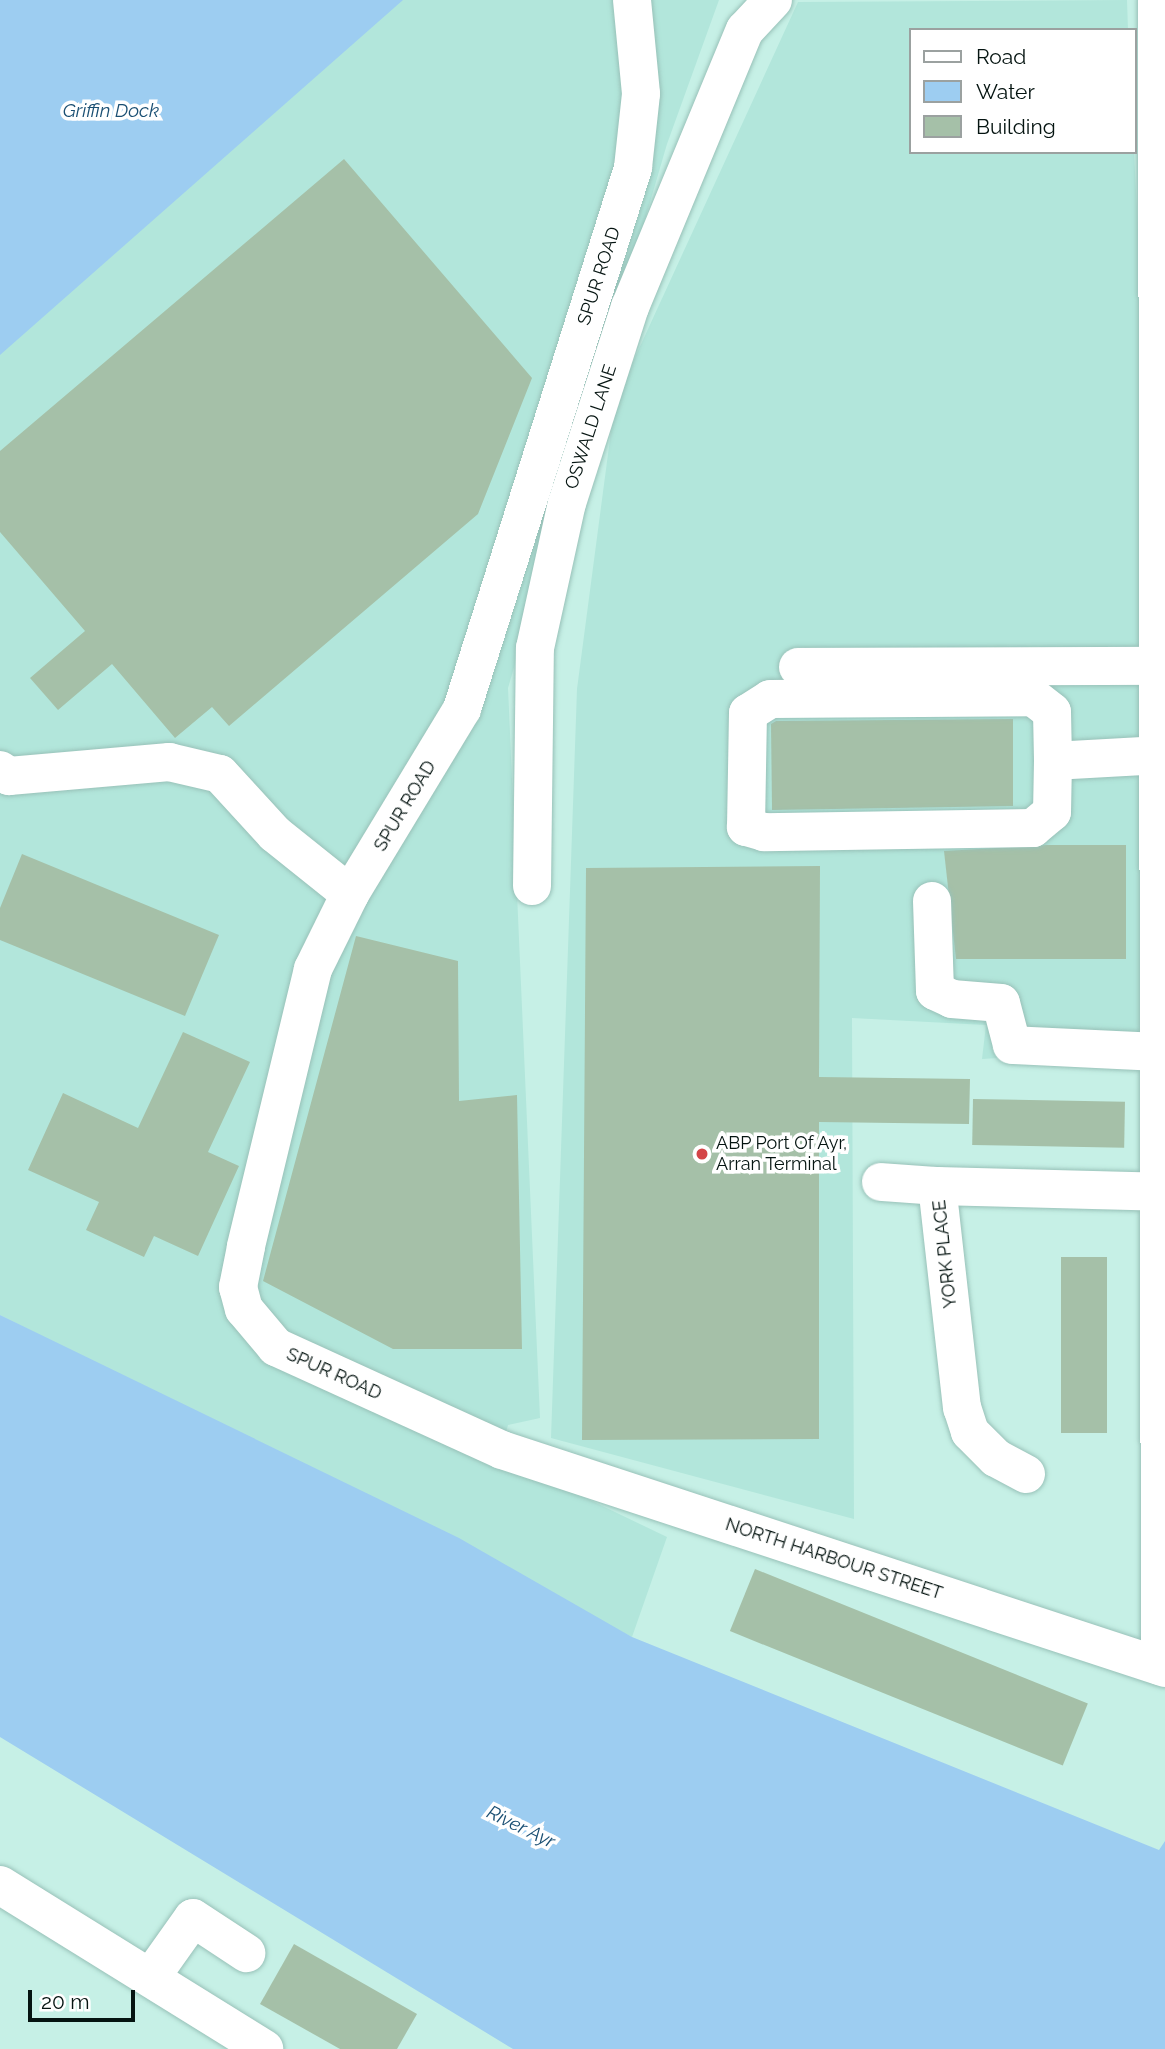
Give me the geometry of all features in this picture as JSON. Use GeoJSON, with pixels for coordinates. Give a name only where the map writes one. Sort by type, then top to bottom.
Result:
{"type":"FeatureCollection","features":[{"type":"Feature","properties":{"kind":"street","name":"OSWALD LANE"},"geometry":{"type":"LineString","coordinates":[[532,886],[535,648],[567,503],[635,295],[745,30],[772,0]]}},
{"type":"Feature","properties":{"kind":"street"},"geometry":{"type":"LineString","coordinates":[[1157,0],[1163,1667]]}},
{"type":"Feature","properties":{"kind":"street","name":"SPUR ROAD"},"geometry":{"type":"LineString","coordinates":[[502,1450],[276,1348],[244,1310],[238,1287],[313,969],[350,894],[462,709],[633,169],[641,94],[636,4]]}},
{"type":"Feature","properties":{"kind":"street"},"geometry":{"type":"LineString","coordinates":[[798,667],[1161,666]]}},
{"type":"Feature","properties":{"kind":"street"},"geometry":{"type":"LineString","coordinates":[[1033,697],[1052,712],[1053,761],[1052,813],[1033,828],[764,832],[746,827],[748,713],[770,699],[1033,697]]}},
{"type":"Feature","properties":{"kind":"street"},"geometry":{"type":"LineString","coordinates":[[1053,761],[1161,755]]}},
{"type":"Feature","properties":{"kind":"street"},"geometry":{"type":"LineString","coordinates":[[3,779],[169,762],[220,774],[275,834],[350,894]]}},
{"type":"Feature","properties":{"kind":"street"},"geometry":{"type":"LineString","coordinates":[[932,901],[935,991],[952,999],[1000,1003],[1012,1045],[1161,1052]]}},
{"type":"Feature","properties":{"kind":"street"},"geometry":{"type":"LineString","coordinates":[[881,1182],[937,1186]]}},
{"type":"Feature","properties":{"kind":"street","name":"YORK PLACE"},"geometry":{"type":"LineString","coordinates":[[1026,1474],[987,1449],[971,1432],[962,1408],[937,1186],[1161,1192]]}},
{"type":"Feature","properties":{"kind":"street","name":"NORTH HARBOUR STREET"},"geometry":{"type":"LineString","coordinates":[[502,1450],[1163,1667]]}},
{"type":"Feature","properties":{"kind":"street"},"geometry":{"type":"LineString","coordinates":[[0,1885],[264,2049]]}},
{"type":"Feature","properties":{"kind":"street"},"geometry":{"type":"LineString","coordinates":[[151,1977],[193,1918],[246,1953]]}},
{"type":"Feature","properties":{"kind":"shaded area"},"geometry":{"type":"Polygon","coordinates":[[[0,0],[719,0],[667,144],[508,688],[540,1418],[508,1425],[497,1467],[567,1489],[667,1537],[632,1637],[0,1315],[0,0]]]}},
{"type":"Feature","properties":{"kind":"shaded area"},"geometry":{"type":"Polygon","coordinates":[[[1127,0],[1128,28],[909,28],[909,154],[1134,154],[1138,230],[1165,231],[1165,1048],[982,1059],[986,1025],[852,1018],[854,1519],[551,1438],[577,689],[615,401],[798,2],[1127,0]]]}},
{"type":"Feature","properties":{"kind":"water","name":"Griffin Dock"},"geometry":{"type":"Polygon","coordinates":[[[0,0],[403,0],[0,355],[0,0]]]}},
{"type":"Feature","properties":{"kind":"water","name":"River Ayr"},"geometry":{"type":"Polygon","coordinates":[[[0,1315],[459,1538],[632,1637],[1159,1850],[1165,1841],[1165,2049],[513,2049],[0,1737],[0,1315]]]}},
{"type":"Feature","properties":{"kind":"building"},"geometry":{"type":"Polygon","coordinates":[[[344,159],[532,378],[478,514],[229,726],[212,707],[175,738],[112,664],[58,710],[30,678],[85,631],[0,532],[0,451],[344,159]]]}},
{"type":"Feature","properties":{"kind":"building"},"geometry":{"type":"Polygon","coordinates":[[[1013,719],[1013,806],[772,810],[771,724],[776,721],[1013,719]]]}},
{"type":"Feature","properties":{"kind":"building"},"geometry":{"type":"Polygon","coordinates":[[[1047,845],[1126,845],[1126,959],[956,959],[944,851],[1047,845]]]}},
{"type":"Feature","properties":{"kind":"building"},"geometry":{"type":"Polygon","coordinates":[[[22,854],[219,935],[185,1016],[0,940],[0,908],[22,854]]]}},
{"type":"Feature","properties":{"kind":"building","name":"ABP Port Of Ayr, Arran Terminal"},"geometry":{"type":"Polygon","coordinates":[[[820,866],[819,1077],[970,1079],[969,1124],[819,1122],[819,1439],[582,1440],[586,868],[820,866]]]}},
{"type":"Feature","properties":{"kind":"building"},"geometry":{"type":"Polygon","coordinates":[[[356,936],[458,961],[459,1101],[517,1095],[522,1349],[393,1349],[263,1281],[356,936]]]}},
{"type":"Feature","properties":{"kind":"building"},"geometry":{"type":"Polygon","coordinates":[[[183,1032],[250,1062],[208,1152],[239,1166],[198,1256],[154,1236],[144,1257],[86,1230],[99,1202],[28,1170],[63,1093],[138,1128],[183,1032]]]}},
{"type":"Feature","properties":{"kind":"building"},"geometry":{"type":"Polygon","coordinates":[[[973,1099],[1125,1102],[1124,1148],[972,1145],[973,1099]]]}},
{"type":"Feature","properties":{"kind":"building"},"geometry":{"type":"Polygon","coordinates":[[[1061,1257],[1107,1257],[1107,1433],[1061,1433],[1061,1257]]]}},
{"type":"Feature","properties":{"kind":"building"},"geometry":{"type":"Polygon","coordinates":[[[755,1569],[1088,1703],[1063,1766],[730,1631],[755,1569]]]}},
{"type":"Feature","properties":{"kind":"building"},"geometry":{"type":"Polygon","coordinates":[[[294,1944],[417,2014],[397,2049],[340,2049],[260,2004],[294,1944]]]}},
{"type":"Feature","properties":{"kind":"place","name":"ABP Port Of Ayr, Arran Terminal"},"geometry":{"type":"Point","coordinates":[702,1154]}}]}
